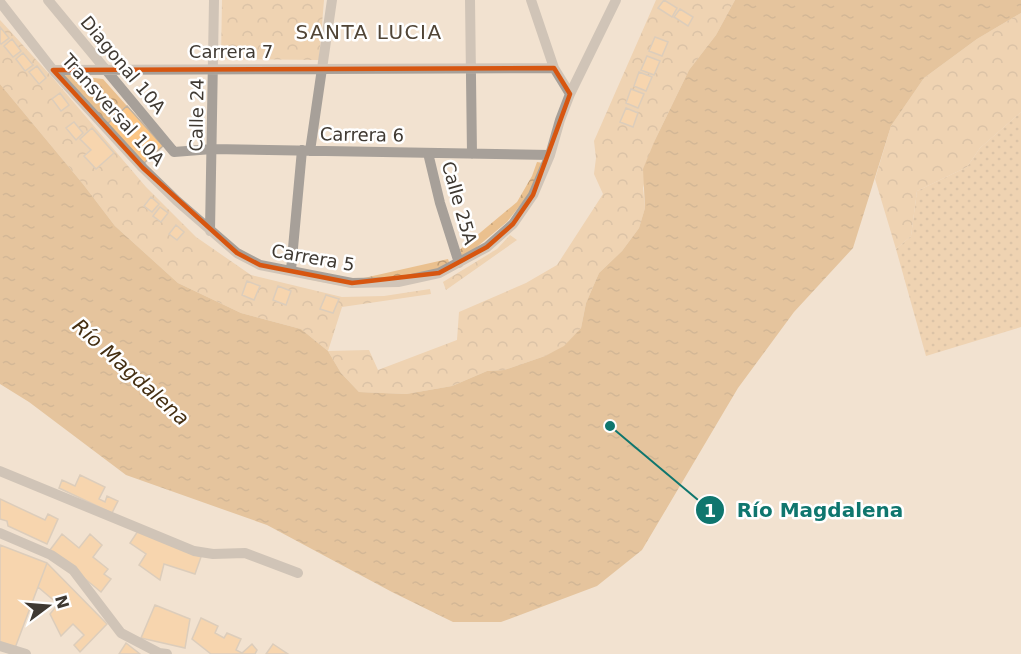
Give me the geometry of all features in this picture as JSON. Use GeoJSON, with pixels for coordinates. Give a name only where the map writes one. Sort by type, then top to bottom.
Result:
{"type":"FeatureCollection","features":[{"type":"Feature","properties":{"kind":"street","name":"Diagonal 10A"},"geometry":{"type":"LineString","coordinates":[[48,0],[174,152]]}},
{"type":"Feature","properties":{"kind":"street","name":"Calle 24"},"geometry":{"type":"LineString","coordinates":[[210,231],[214,0]]}},
{"type":"Feature","properties":{"kind":"street"},"geometry":{"type":"LineString","coordinates":[[291,270],[306,151],[323,69],[332,0]]}},
{"type":"Feature","properties":{"kind":"street","name":"Calle 25A"},"geometry":{"type":"LineString","coordinates":[[470,0],[472,154]]}},
{"type":"Feature","properties":{"kind":"street"},"geometry":{"type":"LineString","coordinates":[[531,0],[554,68],[570,94]]}},
{"type":"Feature","properties":{"kind":"street","name":"Carrera 5"},"geometry":{"type":"LineString","coordinates":[[210,231],[237,253],[260,265],[352,283],[398,282],[439,273],[459,263],[487,247],[513,224],[533,195],[550,155],[570,94],[616,0]]}},
{"type":"Feature","properties":{"kind":"street","name":"Transversal 10A"},"geometry":{"type":"LineString","coordinates":[[0,2],[53,70],[143,168],[210,231]]}},
{"type":"Feature","properties":{"kind":"street","name":"Carrera 7"},"geometry":{"type":"LineString","coordinates":[[53,70],[554,68]]}},
{"type":"Feature","properties":{"kind":"street","name":"Carrera 6"},"geometry":{"type":"LineString","coordinates":[[174,152],[212,149],[550,155]]}},
{"type":"Feature","properties":{"kind":"street","name":"Calle 25A"},"geometry":{"type":"LineString","coordinates":[[428,153],[440,203],[459,263]]}},
{"type":"Feature","properties":{"kind":"street"},"geometry":{"type":"LineString","coordinates":[[0,471],[194,550],[213,554],[245,553],[297,573]]}},
{"type":"Feature","properties":{"kind":"street"},"geometry":{"type":"LineString","coordinates":[[0,533],[51,555],[73,570],[121,633],[159,653],[167,654]]}},
{"type":"Feature","properties":{"kind":"street"},"geometry":{"type":"LineString","coordinates":[[0,646],[26,654]]}},
{"type":"Feature","properties":{"kind":"highlighted area"},"geometry":{"type":"Polygon","coordinates":[[[554,68],[570,94],[533,195],[513,224],[487,247],[439,273],[352,283],[260,265],[237,253],[143,168],[53,70],[214,69],[554,68]]]}},
{"type":"Feature","properties":{"kind":"green space"},"geometry":{"type":"Polygon","coordinates":[[[222,0],[324,0],[319,60],[221,59],[222,0]]]}},
{"type":"Feature","properties":{"kind":"green space"},"geometry":{"type":"Polygon","coordinates":[[[656,0],[735,0],[716,35],[689,70],[655,140],[643,188],[645,208],[639,228],[622,251],[599,273],[586,303],[581,328],[564,347],[504,370],[487,371],[452,386],[406,394],[359,392],[341,373],[328,351],[369,350],[378,370],[457,340],[459,312],[526,283],[557,265],[603,194],[594,174],[596,158],[594,141],[656,0]]]}},
{"type":"Feature","properties":{"kind":"green space"},"geometry":{"type":"Polygon","coordinates":[[[1021,13],[1021,112],[980,148],[967,167],[917,191],[911,236],[896,249],[875,179],[891,126],[924,78],[977,39],[1021,13]]]}},
{"type":"Feature","properties":{"kind":"green space"},"geometry":{"type":"Polygon","coordinates":[[[0,20],[146,187],[196,237],[251,275],[342,297],[384,296],[430,289],[431,294],[342,307],[328,351],[301,329],[241,313],[178,283],[115,226],[0,84],[0,20]]]}},
{"type":"Feature","properties":{"kind":"green space"},"geometry":{"type":"Polygon","coordinates":[[[60,74],[103,79],[127,106],[106,125],[60,74]]]}},
{"type":"Feature","properties":{"kind":"green space"},"geometry":{"type":"Polygon","coordinates":[[[1021,112],[1021,327],[926,356],[896,249],[911,236],[917,191],[967,167],[980,148],[1021,112]]]}},
{"type":"Feature","properties":{"kind":"green space"},"geometry":{"type":"Polygon","coordinates":[[[537,162],[543,163],[529,194],[507,222],[460,261],[457,252],[517,202],[537,162]]]}},
{"type":"Feature","properties":{"kind":"green space"},"geometry":{"type":"Polygon","coordinates":[[[510,235],[517,240],[446,290],[443,282],[497,249],[510,235]]]}},
{"type":"Feature","properties":{"kind":"green space"},"geometry":{"type":"Polygon","coordinates":[[[448,259],[451,268],[352,288],[306,279],[355,280],[448,259]]]}},
{"type":"Feature","properties":{"kind":"water"},"geometry":{"type":"Polygon","coordinates":[[[735,0],[1021,0],[1021,13],[977,39],[924,78],[891,126],[853,248],[794,312],[738,388],[642,550],[597,586],[501,622],[453,622],[267,525],[126,475],[29,402],[0,384],[0,84],[115,226],[178,283],[241,313],[301,329],[328,351],[341,373],[359,392],[406,394],[452,386],[487,371],[504,370],[545,356],[564,346],[581,328],[586,303],[599,273],[622,251],[639,228],[645,208],[643,169],[655,140],[689,70],[716,35],[735,0]]]}},
{"type":"Feature","properties":{"kind":"building"},"geometry":{"type":"Polygon","coordinates":[[[664,0],[677,8],[672,17],[658,8],[664,0]]]}},
{"type":"Feature","properties":{"kind":"building"},"geometry":{"type":"Polygon","coordinates":[[[680,9],[693,17],[688,26],[674,17],[680,9]]]}},
{"type":"Feature","properties":{"kind":"building"},"geometry":{"type":"Polygon","coordinates":[[[0,27],[9,38],[1,44],[0,43],[0,27]]]}},
{"type":"Feature","properties":{"kind":"building"},"geometry":{"type":"Polygon","coordinates":[[[655,37],[668,42],[662,56],[649,51],[655,37]]]}},
{"type":"Feature","properties":{"kind":"building"},"geometry":{"type":"Polygon","coordinates":[[[12,39],[21,51],[13,57],[4,46],[12,39]]]}},
{"type":"Feature","properties":{"kind":"building"},"geometry":{"type":"Polygon","coordinates":[[[23,53],[33,65],[25,71],[16,59],[23,53]]]}},
{"type":"Feature","properties":{"kind":"building"},"geometry":{"type":"Polygon","coordinates":[[[647,56],[660,61],[654,75],[641,70],[647,56]]]}},
{"type":"Feature","properties":{"kind":"building"},"geometry":{"type":"Polygon","coordinates":[[[37,66],[46,78],[39,84],[29,72],[37,66]]]}},
{"type":"Feature","properties":{"kind":"building"},"geometry":{"type":"Polygon","coordinates":[[[639,72],[652,77],[646,91],[634,86],[639,72]]]}},
{"type":"Feature","properties":{"kind":"building"},"geometry":{"type":"Polygon","coordinates":[[[631,89],[644,94],[638,108],[626,103],[631,89]]]}},
{"type":"Feature","properties":{"kind":"building"},"geometry":{"type":"Polygon","coordinates":[[[60,93],[69,105],[61,111],[52,99],[60,93]]]}},
{"type":"Feature","properties":{"kind":"building"},"geometry":{"type":"Polygon","coordinates":[[[127,106],[163,146],[142,165],[106,125],[127,106]]]}},
{"type":"Feature","properties":{"kind":"building"},"geometry":{"type":"Polygon","coordinates":[[[626,108],[638,113],[633,127],[620,122],[626,108]]]}},
{"type":"Feature","properties":{"kind":"building"},"geometry":{"type":"Polygon","coordinates":[[[74,122],[83,133],[76,140],[66,128],[74,122]]]}},
{"type":"Feature","properties":{"kind":"building"},"geometry":{"type":"Polygon","coordinates":[[[92,128],[114,153],[96,169],[84,156],[91,150],[80,139],[92,128]]]}},
{"type":"Feature","properties":{"kind":"building"},"geometry":{"type":"Polygon","coordinates":[[[151,197],[159,204],[152,212],[144,206],[151,197]]]}},
{"type":"Feature","properties":{"kind":"building"},"geometry":{"type":"Polygon","coordinates":[[[160,207],[168,213],[161,222],[153,216],[160,207]]]}},
{"type":"Feature","properties":{"kind":"building"},"geometry":{"type":"Polygon","coordinates":[[[176,225],[184,232],[177,240],[169,234],[176,225]]]}},
{"type":"Feature","properties":{"kind":"building"},"geometry":{"type":"Polygon","coordinates":[[[247,281],[260,286],[254,300],[242,295],[247,281]]]}},
{"type":"Feature","properties":{"kind":"building"},"geometry":{"type":"Polygon","coordinates":[[[278,286],[291,291],[286,305],[273,300],[278,286]]]}},
{"type":"Feature","properties":{"kind":"building"},"geometry":{"type":"Polygon","coordinates":[[[326,295],[339,299],[333,313],[320,309],[326,295]]]}},
{"type":"Feature","properties":{"kind":"building"},"geometry":{"type":"Polygon","coordinates":[[[80,475],[105,487],[99,499],[105,502],[107,496],[118,501],[112,513],[59,488],[62,480],[75,486],[80,475]]]}},
{"type":"Feature","properties":{"kind":"building"},"geometry":{"type":"Polygon","coordinates":[[[0,499],[45,520],[48,514],[58,519],[47,544],[8,526],[7,521],[0,519],[0,499]]]}},
{"type":"Feature","properties":{"kind":"building"},"geometry":{"type":"Polygon","coordinates":[[[138,531],[201,557],[195,574],[164,564],[160,580],[139,565],[146,554],[130,543],[138,531]]]}},
{"type":"Feature","properties":{"kind":"building"},"geometry":{"type":"Polygon","coordinates":[[[62,534],[79,548],[90,534],[102,545],[93,557],[108,569],[104,574],[111,579],[101,592],[50,550],[62,534]]]}},
{"type":"Feature","properties":{"kind":"building"},"geometry":{"type":"Polygon","coordinates":[[[0,545],[47,563],[15,648],[0,642],[0,545]]]}},
{"type":"Feature","properties":{"kind":"building"},"geometry":{"type":"Polygon","coordinates":[[[47,563],[107,624],[80,652],[74,645],[84,635],[73,624],[61,636],[50,614],[58,604],[38,587],[47,563]]]}},
{"type":"Feature","properties":{"kind":"building"},"geometry":{"type":"Polygon","coordinates":[[[155,605],[190,619],[185,648],[141,638],[155,605]]]}},
{"type":"Feature","properties":{"kind":"building"},"geometry":{"type":"Polygon","coordinates":[[[201,618],[218,626],[215,633],[224,638],[227,633],[241,639],[236,650],[242,653],[252,644],[257,650],[255,654],[211,654],[192,639],[201,618]]]}},
{"type":"Feature","properties":{"kind":"building"},"geometry":{"type":"Polygon","coordinates":[[[126,643],[140,654],[119,654],[126,643]]]}},
{"type":"Feature","properties":{"kind":"building"},"geometry":{"type":"Polygon","coordinates":[[[273,644],[288,654],[266,654],[273,644]]]}},
{"type":"Feature","properties":{"kind":"place","name":"Río Magdalena"},"geometry":{"type":"Point","coordinates":[610,426]}},
{"type":"Feature","properties":{"kind":"district","name":"SANTA LUCIA"},"geometry":{"type":"Point","coordinates":[369,32]}}]}
